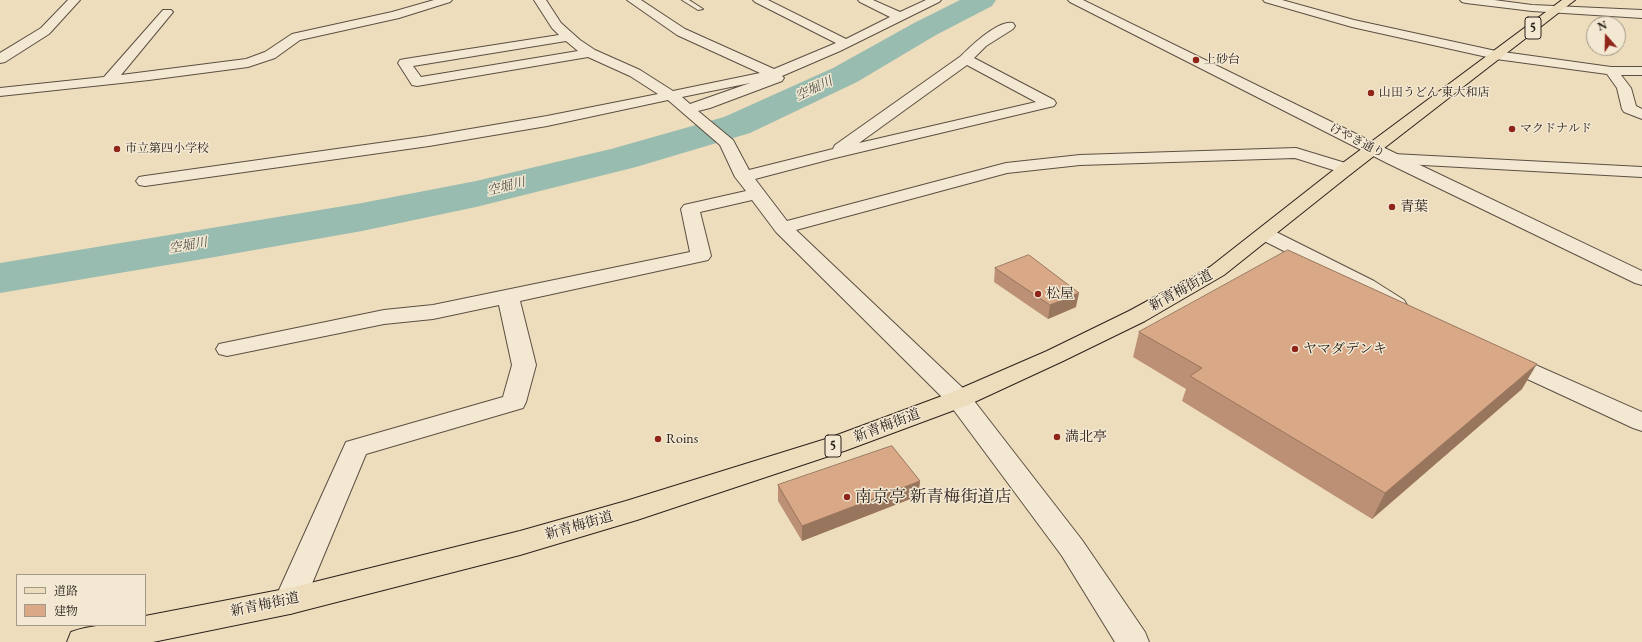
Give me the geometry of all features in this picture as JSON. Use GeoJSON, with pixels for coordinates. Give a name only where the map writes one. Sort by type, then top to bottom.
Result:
{"type":"FeatureCollection","features":[{"type":"Feature","properties":{"kind":"main road","name":"新青梅街道"},"geometry":{"type":"LineString","coordinates":[[83,642],[290,601],[520,543],[620,514],[838,444],[958,399],[1055,356],[1137,316],[1217,271],[1346,169],[1384,154],[1496,55],[1558,10],[1569,0]]}},
{"type":"Feature","properties":{"kind":"street"},"geometry":{"type":"LineString","coordinates":[[3,55],[45,31],[74,0]]}},
{"type":"Feature","properties":{"kind":"street"},"geometry":{"type":"LineString","coordinates":[[0,92],[248,63],[270,55],[296,37],[395,15],[446,0]]}},
{"type":"Feature","properties":{"kind":"street"},"geometry":{"type":"LineString","coordinates":[[540,0],[556,25],[567,37],[590,52],[635,73],[670,95],[726,141],[750,185],[783,228],[958,399],[1014,470],[1072,548],[1133,642]]}},
{"type":"Feature","properties":{"kind":"street"},"geometry":{"type":"LineString","coordinates":[[633,0],[681,32],[774,74],[777,78],[705,106],[689,110]]}},
{"type":"Feature","properties":{"kind":"street"},"geometry":{"type":"LineString","coordinates":[[759,0],[845,43]]}},
{"type":"Feature","properties":{"kind":"street"},"geometry":{"type":"LineString","coordinates":[[864,0],[898,16]]}},
{"type":"Feature","properties":{"kind":"street"},"geometry":{"type":"LineString","coordinates":[[145,181],[429,141],[547,121],[774,74],[805,64],[898,16],[935,0]]}},
{"type":"Feature","properties":{"kind":"street","name":"けやき通り"},"geometry":{"type":"LineString","coordinates":[[1074,0],[1384,154],[1642,279]]}},
{"type":"Feature","properties":{"kind":"street"},"geometry":{"type":"LineString","coordinates":[[1269,0],[1352,23],[1496,55],[1611,71],[1642,71]]}},
{"type":"Feature","properties":{"kind":"street"},"geometry":{"type":"LineString","coordinates":[[1466,0],[1558,10],[1642,14]]}},
{"type":"Feature","properties":{"kind":"street"},"geometry":{"type":"LineString","coordinates":[[109,80],[167,12]]}},
{"type":"Feature","properties":{"kind":"street"},"geometry":{"type":"LineString","coordinates":[[832,154],[966,58],[981,43],[1009,26]]}},
{"type":"Feature","properties":{"kind":"street"},"geometry":{"type":"LineString","coordinates":[[567,37],[405,63],[417,82],[590,52]]}},
{"type":"Feature","properties":{"kind":"street"},"geometry":{"type":"LineString","coordinates":[[227,349],[384,317],[433,312],[701,256],[690,209],[832,154],[1050,103],[966,58]]}},
{"type":"Feature","properties":{"kind":"street"},"geometry":{"type":"LineString","coordinates":[[1611,71],[1624,88],[1629,109],[1642,114]]}},
{"type":"Feature","properties":{"kind":"street"},"geometry":{"type":"LineString","coordinates":[[783,228],[1006,168],[1080,160],[1296,153],[1346,169]]}},
{"type":"Feature","properties":{"kind":"street"},"geometry":{"type":"LineString","coordinates":[[1384,154],[1642,172]]}},
{"type":"Feature","properties":{"kind":"street"},"geometry":{"type":"LineString","coordinates":[[1265,234],[1367,285],[1412,315]]}},
{"type":"Feature","properties":{"kind":"street"},"geometry":{"type":"LineString","coordinates":[[290,601],[355,448],[514,402],[524,365],[508,297]]}},
{"type":"Feature","properties":{"kind":"street"},"geometry":{"type":"LineString","coordinates":[[1483,350],[1642,422]]}},
{"type":"Feature","properties":{"kind":"lane"},"geometry":{"type":"LineString","coordinates":[[685,0],[700,9]]}},
{"type":"Feature","properties":{"kind":"building"},"geometry":{"type":"Polygon","coordinates":[[[1288,250],[1537,364],[1385,493],[1190,376],[1202,368],[1139,332],[1288,250]]]}},
{"type":"Feature","properties":{"kind":"building"},"geometry":{"type":"Polygon","coordinates":[[[1029,255],[1079,293],[1050,305],[995,268],[1029,255]]]}},
{"type":"Feature","properties":{"kind":"building"},"geometry":{"type":"Polygon","coordinates":[[[892,446],[920,481],[802,526],[778,485],[892,446]]]}},
{"type":"Feature","properties":{"kind":"waterway","name":"空堀川"},"geometry":{"type":"LineString","coordinates":[[0,278],[209,244],[362,217],[476,194],[622,158],[737,125],[845,75],[925,29],[982,0]]}},
{"type":"Feature","properties":{"kind":"place","name":"上砂台"},"geometry":{"type":"Point","coordinates":[1196,60]}},
{"type":"Feature","properties":{"kind":"place","name":"山田うどん 東大和店"},"geometry":{"type":"Point","coordinates":[1371,93]}},
{"type":"Feature","properties":{"kind":"place","name":"マクドナルド"},"geometry":{"type":"Point","coordinates":[1512,129]}},
{"type":"Feature","properties":{"kind":"place","name":"市立第四小学校"},"geometry":{"type":"Point","coordinates":[117,149]}},
{"type":"Feature","properties":{"kind":"place","name":"青葉"},"geometry":{"type":"Point","coordinates":[1392,207]}},
{"type":"Feature","properties":{"kind":"place","name":"松屋"},"geometry":{"type":"Point","coordinates":[1038,294]}},
{"type":"Feature","properties":{"kind":"place","name":"ヤマダデンキ"},"geometry":{"type":"Point","coordinates":[1295,349]}},
{"type":"Feature","properties":{"kind":"place","name":"満北亭"},"geometry":{"type":"Point","coordinates":[1057,437]}},
{"type":"Feature","properties":{"kind":"place","name":"Roins"},"geometry":{"type":"Point","coordinates":[658,439]}},
{"type":"Feature","properties":{"kind":"place","name":"南京亭 新青梅街道店"},"geometry":{"type":"Point","coordinates":[847,497]}}]}
